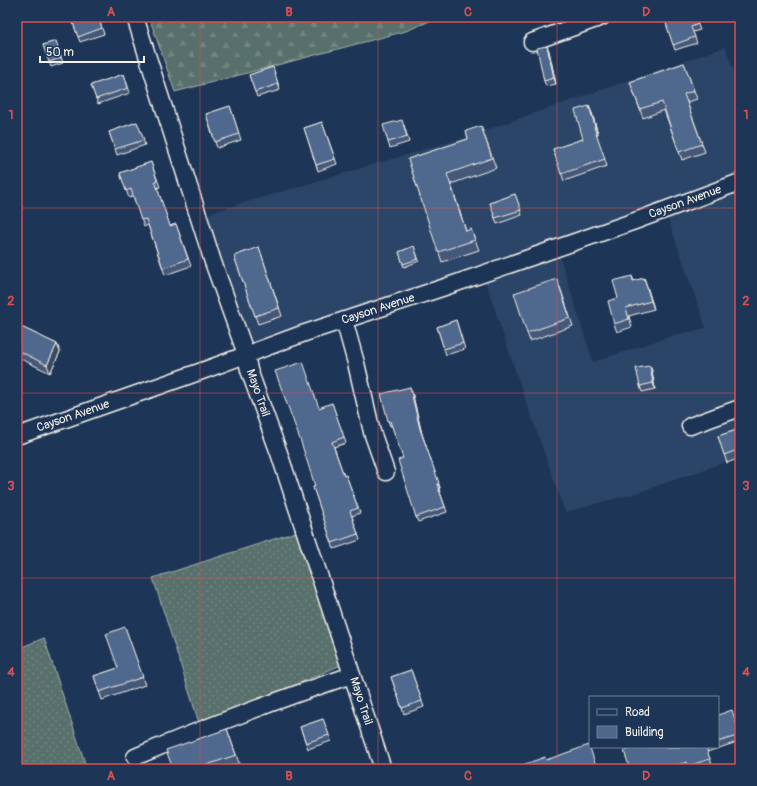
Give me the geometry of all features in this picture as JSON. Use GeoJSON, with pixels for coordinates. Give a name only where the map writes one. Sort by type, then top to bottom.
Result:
{"type":"FeatureCollection","features":[{"type":"Feature","properties":{"kind":"street","name":"Mayo Trail"},"geometry":{"type":"LineString","coordinates":[[135,17],[213,262],[246,354],[249,370],[279,453],[383,769]]}},
{"type":"Feature","properties":{"kind":"street"},"geometry":{"type":"LineString","coordinates":[[532,42],[602,17]]}},
{"type":"Feature","properties":{"kind":"street","name":"Cayson Avenue"},"geometry":{"type":"LineString","coordinates":[[17,436],[246,354],[635,221],[740,182]]}},
{"type":"Feature","properties":{"kind":"street"},"geometry":{"type":"LineString","coordinates":[[344,320],[356,363],[372,432],[386,472]]}},
{"type":"Feature","properties":{"kind":"street"},"geometry":{"type":"LineString","coordinates":[[690,426],[740,408]]}},
{"type":"Feature","properties":{"kind":"street"},"geometry":{"type":"LineString","coordinates":[[135,757],[283,698],[352,675]]}},
{"type":"Feature","properties":{"kind":"shaded area"},"geometry":{"type":"Polygon","coordinates":[[[725,47],[740,88],[740,175],[633,214],[251,345],[206,214],[463,138],[725,47]]]}},
{"type":"Feature","properties":{"kind":"shaded area"},"geometry":{"type":"Polygon","coordinates":[[[740,189],[740,457],[637,493],[565,512],[485,280],[559,254],[593,362],[674,335],[706,328],[667,216],[740,189]]]}},
{"type":"Feature","properties":{"kind":"green space"},"geometry":{"type":"Polygon","coordinates":[[[149,17],[429,17],[430,21],[406,31],[175,92],[149,17]]]}},
{"type":"Feature","properties":{"kind":"green space"},"geometry":{"type":"Polygon","coordinates":[[[296,532],[341,665],[200,726],[153,578],[296,532]]]}},
{"type":"Feature","properties":{"kind":"green space"},"geometry":{"type":"Polygon","coordinates":[[[44,638],[87,769],[17,769],[17,649],[44,638]]]}},
{"type":"Feature","properties":{"kind":"building"},"geometry":{"type":"Polygon","coordinates":[[[71,17],[98,17],[102,28],[78,37],[71,17]]]}},
{"type":"Feature","properties":{"kind":"building"},"geometry":{"type":"Polygon","coordinates":[[[664,17],[695,17],[698,24],[691,27],[695,37],[673,45],[664,17]]]}},
{"type":"Feature","properties":{"kind":"building"},"geometry":{"type":"Polygon","coordinates":[[[56,41],[61,58],[49,62],[43,45],[56,41]]]}},
{"type":"Feature","properties":{"kind":"building"},"geometry":{"type":"Polygon","coordinates":[[[547,46],[554,78],[544,81],[537,48],[547,46]]]}},
{"type":"Feature","properties":{"kind":"building"},"geometry":{"type":"Polygon","coordinates":[[[684,63],[694,91],[684,94],[702,144],[679,152],[662,102],[640,109],[630,82],[684,63]]]}},
{"type":"Feature","properties":{"kind":"building"},"geometry":{"type":"Polygon","coordinates":[[[273,67],[278,84],[255,92],[249,75],[273,67]]]}},
{"type":"Feature","properties":{"kind":"building"},"geometry":{"type":"Polygon","coordinates":[[[124,74],[128,88],[96,99],[91,85],[124,74]]]}},
{"type":"Feature","properties":{"kind":"building"},"geometry":{"type":"Polygon","coordinates":[[[230,106],[239,134],[215,142],[206,114],[230,106]]]}},
{"type":"Feature","properties":{"kind":"building"},"geometry":{"type":"Polygon","coordinates":[[[589,106],[595,126],[594,127],[605,159],[561,174],[553,149],[583,139],[575,110],[589,106]]]}},
{"type":"Feature","properties":{"kind":"building"},"geometry":{"type":"Polygon","coordinates":[[[402,120],[407,137],[388,142],[383,125],[402,120]]]}},
{"type":"Feature","properties":{"kind":"building"},"geometry":{"type":"Polygon","coordinates":[[[137,122],[144,140],[115,149],[109,132],[137,122]]]}},
{"type":"Feature","properties":{"kind":"building"},"geometry":{"type":"Polygon","coordinates":[[[322,122],[335,159],[316,165],[304,128],[322,122]]]}},
{"type":"Feature","properties":{"kind":"building"},"geometry":{"type":"Polygon","coordinates":[[[481,126],[492,158],[447,174],[466,231],[471,229],[475,240],[438,252],[408,159],[468,139],[466,131],[481,126]]]}},
{"type":"Feature","properties":{"kind":"building"},"geometry":{"type":"Polygon","coordinates":[[[151,162],[157,180],[155,181],[170,226],[176,224],[188,259],[163,268],[146,219],[141,220],[131,189],[126,191],[120,173],[151,162]]]}},
{"type":"Feature","properties":{"kind":"building"},"geometry":{"type":"Polygon","coordinates":[[[515,194],[521,210],[495,218],[490,203],[515,194]]]}},
{"type":"Feature","properties":{"kind":"building"},"geometry":{"type":"Polygon","coordinates":[[[414,246],[418,259],[403,264],[399,252],[414,246]]]}},
{"type":"Feature","properties":{"kind":"building"},"geometry":{"type":"Polygon","coordinates":[[[259,247],[279,308],[255,316],[234,256],[259,247]]]}},
{"type":"Feature","properties":{"kind":"building"},"geometry":{"type":"Polygon","coordinates":[[[632,276],[633,281],[644,278],[651,301],[626,308],[629,319],[614,324],[608,301],[618,298],[613,281],[632,276]]]}},
{"type":"Feature","properties":{"kind":"building"},"geometry":{"type":"Polygon","coordinates":[[[557,279],[570,318],[527,333],[514,293],[557,279]]]}},
{"type":"Feature","properties":{"kind":"building"},"geometry":{"type":"Polygon","coordinates":[[[456,320],[463,343],[444,349],[437,327],[456,320]]]}},
{"type":"Feature","properties":{"kind":"building"},"geometry":{"type":"Polygon","coordinates":[[[17,325],[57,344],[47,365],[17,350],[17,325]]]}},
{"type":"Feature","properties":{"kind":"building"},"geometry":{"type":"Polygon","coordinates":[[[303,362],[319,408],[332,403],[344,437],[332,442],[344,476],[346,475],[358,508],[350,511],[358,534],[332,543],[313,487],[315,486],[301,442],[275,371],[303,362]]]}},
{"type":"Feature","properties":{"kind":"building"},"geometry":{"type":"Polygon","coordinates":[[[650,366],[653,383],[640,386],[636,368],[650,366]]]}},
{"type":"Feature","properties":{"kind":"building"},"geometry":{"type":"Polygon","coordinates":[[[410,387],[420,429],[439,483],[437,484],[445,507],[416,517],[398,460],[403,458],[390,421],[388,421],[381,394],[410,387]]]}},
{"type":"Feature","properties":{"kind":"building"},"geometry":{"type":"Polygon","coordinates":[[[740,429],[740,449],[724,455],[718,436],[740,429]]]}},
{"type":"Feature","properties":{"kind":"building"},"geometry":{"type":"Polygon","coordinates":[[[125,627],[143,677],[99,692],[94,676],[118,668],[106,634],[125,627]]]}},
{"type":"Feature","properties":{"kind":"building"},"geometry":{"type":"Polygon","coordinates":[[[411,670],[422,701],[402,708],[391,677],[411,670]]]}},
{"type":"Feature","properties":{"kind":"building"},"geometry":{"type":"Polygon","coordinates":[[[732,710],[740,735],[719,742],[719,715],[732,710]]]}},
{"type":"Feature","properties":{"kind":"building"},"geometry":{"type":"Polygon","coordinates":[[[323,719],[329,735],[306,743],[300,727],[323,719]]]}},
{"type":"Feature","properties":{"kind":"building"},"geometry":{"type":"Polygon","coordinates":[[[227,729],[236,755],[195,769],[173,769],[166,750],[227,729]]]}},
{"type":"Feature","properties":{"kind":"building"},"geometry":{"type":"Polygon","coordinates":[[[589,745],[597,769],[511,769],[545,757],[546,760],[589,745]]]}},
{"type":"Feature","properties":{"kind":"building"},"geometry":{"type":"Polygon","coordinates":[[[634,748],[706,748],[710,759],[688,766],[687,762],[665,769],[630,769],[624,751],[634,748]]]}}]}
